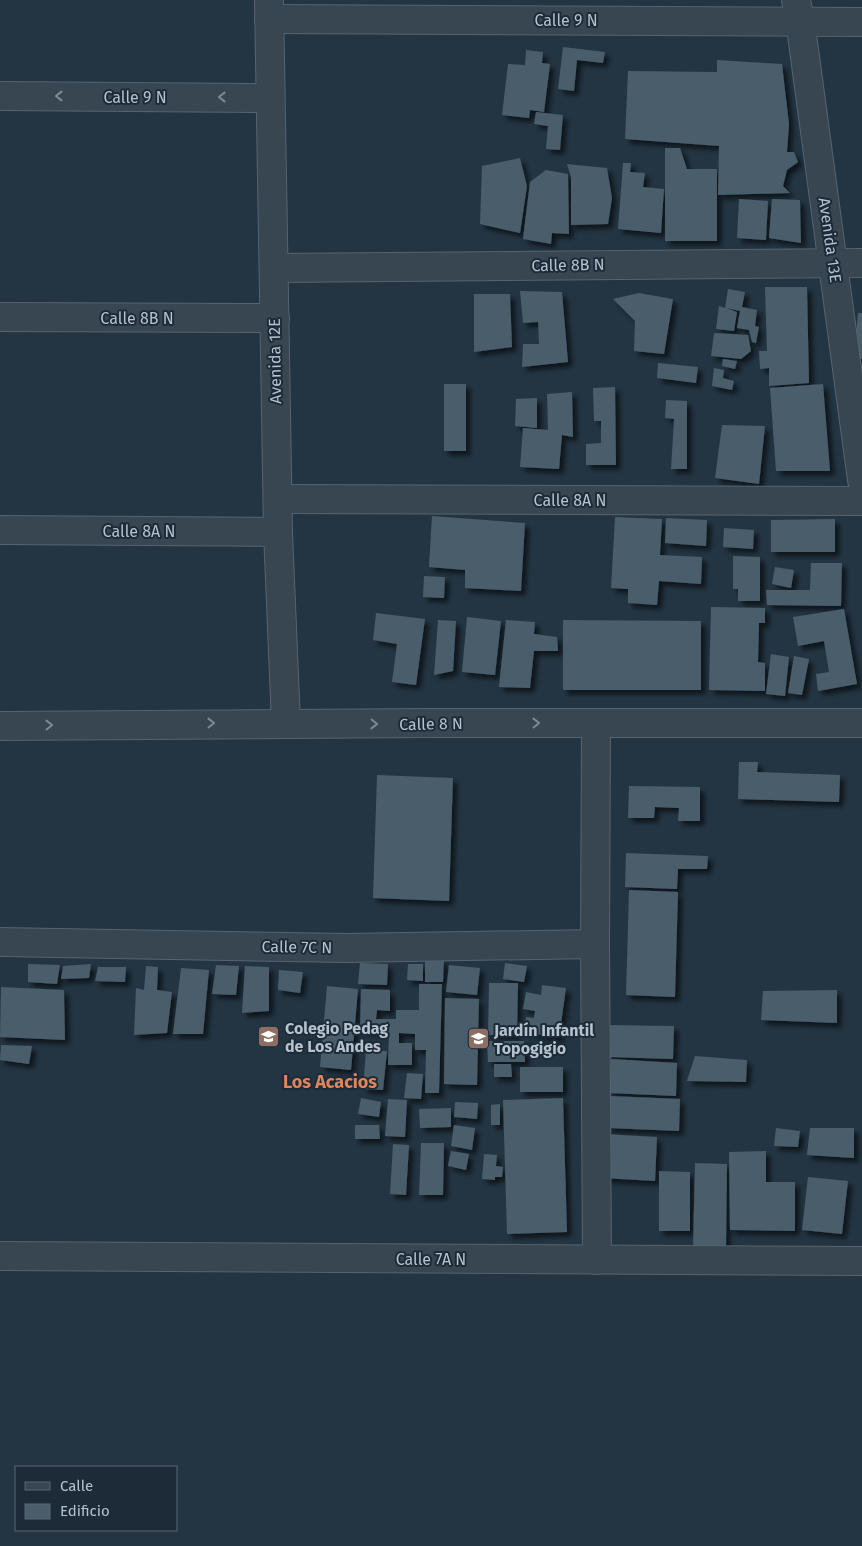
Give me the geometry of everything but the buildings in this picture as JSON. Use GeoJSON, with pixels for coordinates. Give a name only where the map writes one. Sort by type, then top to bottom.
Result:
{"type":"FeatureCollection","features":[{"type":"Feature","properties":{"kind":"street","name":"Calle 9 N"},"geometry":{"type":"LineString","coordinates":[[269,10],[798,10],[862,22]]}},
{"type":"Feature","properties":{"kind":"street","name":"Avenida 12E"},"geometry":{"type":"LineString","coordinates":[[269,10],[278,532],[286,723]]}},
{"type":"Feature","properties":{"kind":"street","name":"Avenida 13E"},"geometry":{"type":"LineString","coordinates":[[798,10],[862,480]]}},
{"type":"Feature","properties":{"kind":"street","name":"Calle 9 N"},"geometry":{"type":"LineString","coordinates":[[0,96],[270,98]]}},
{"type":"Feature","properties":{"kind":"street","name":"Calle 8B N"},"geometry":{"type":"LineString","coordinates":[[274,268],[862,263]]}},
{"type":"Feature","properties":{"kind":"street","name":"Calle 8B N"},"geometry":{"type":"LineString","coordinates":[[0,317],[274,318]]}},
{"type":"Feature","properties":{"kind":"street","name":"Calle 8A N"},"geometry":{"type":"LineString","coordinates":[[278,499],[862,502]]}},
{"type":"Feature","properties":{"kind":"street","name":"Calle 8A N"},"geometry":{"type":"LineString","coordinates":[[0,530],[278,532]]}},
{"type":"Feature","properties":{"kind":"street"},"geometry":{"type":"LineString","coordinates":[[596,722],[597,1260]]}},
{"type":"Feature","properties":{"kind":"street","name":"Calle 8 N"},"geometry":{"type":"LineString","coordinates":[[0,726],[286,723],[862,723]]}},
{"type":"Feature","properties":{"kind":"street","name":"Calle 7C N"},"geometry":{"type":"LineString","coordinates":[[0,942],[347,948],[595,944]]}},
{"type":"Feature","properties":{"kind":"street","name":"Calle 7A N"},"geometry":{"type":"LineString","coordinates":[[0,1256],[862,1261]]}},
{"type":"Feature","properties":{"kind":"place","name":"Colegio Pedag de Los Andes"},"geometry":{"type":"Point","coordinates":[269,1037]}},
{"type":"Feature","properties":{"kind":"place","name":"Jardín Infantil Topogigio"},"geometry":{"type":"Point","coordinates":[478,1039]}},
{"type":"Feature","properties":{"kind":"district","name":"Los Acacios"},"geometry":{"type":"Point","coordinates":[330,1082]}}]}
